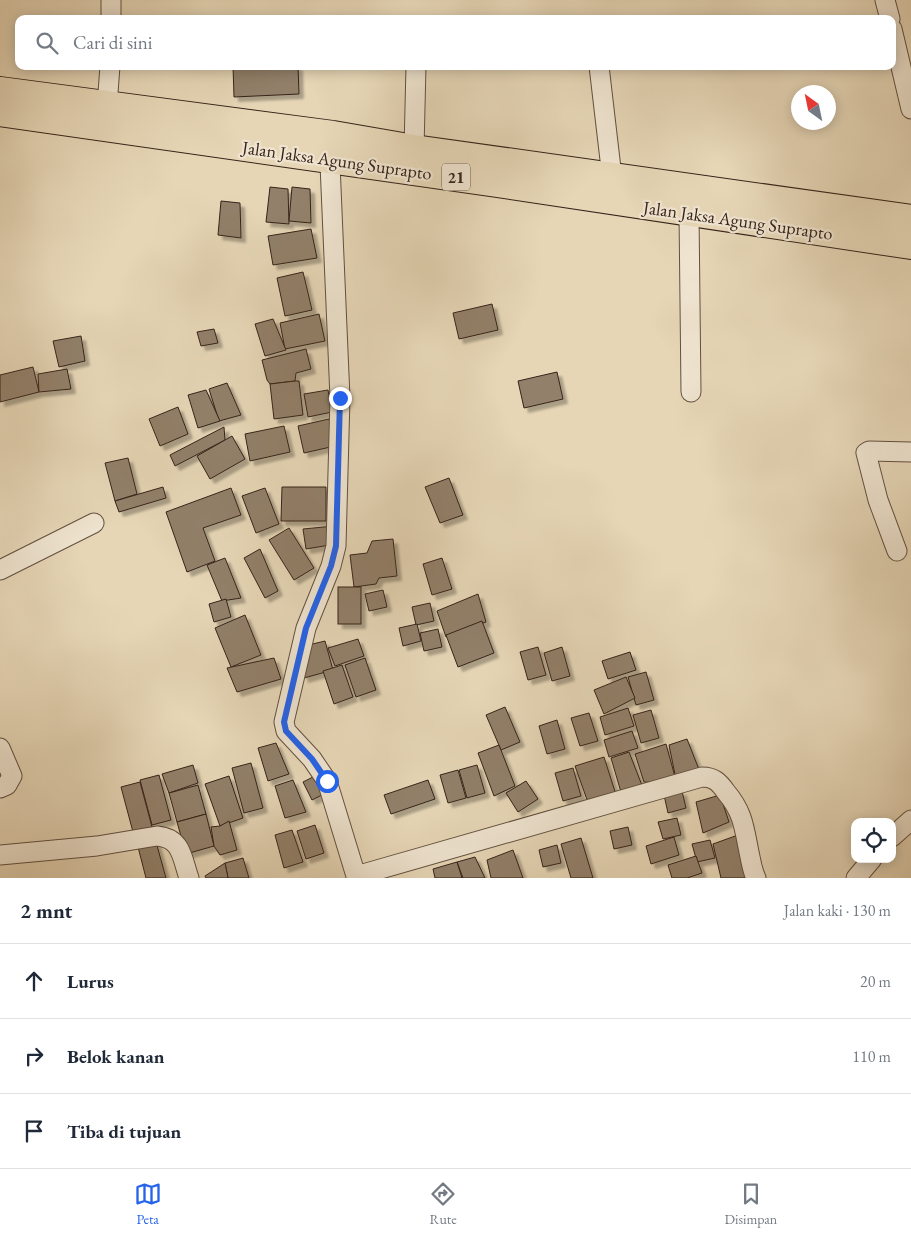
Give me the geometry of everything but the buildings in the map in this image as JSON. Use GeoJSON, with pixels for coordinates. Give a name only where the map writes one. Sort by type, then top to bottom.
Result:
{"type":"FeatureCollection","features":[{"type":"Feature","properties":{"kind":"highway","name":"Jalan Jaksa Agung Suprapto"},"geometry":{"type":"LineString","coordinates":[[0,91],[107,106],[689,213],[911,245]]}},
{"type":"Feature","properties":{"kind":"highway","name":"Jalan Jaksa Agung Suprapto"},"geometry":{"type":"LineString","coordinates":[[0,112],[332,147],[414,148],[911,219]]}},
{"type":"Feature","properties":{"kind":"street"},"geometry":{"type":"LineString","coordinates":[[111,0],[111,15]]}},
{"type":"Feature","properties":{"kind":"street"},"geometry":{"type":"LineString","coordinates":[[885,0],[889,15]]}},
{"type":"Feature","properties":{"kind":"street"},"geometry":{"type":"LineString","coordinates":[[896,46],[911,109]]}},
{"type":"Feature","properties":{"kind":"street"},"geometry":{"type":"LineString","coordinates":[[107,106],[110,70]]}},
{"type":"Feature","properties":{"kind":"street"},"geometry":{"type":"LineString","coordinates":[[414,148],[416,70]]}},
{"type":"Feature","properties":{"kind":"street"},"geometry":{"type":"LineString","coordinates":[[599,70],[612,176]]}},
{"type":"Feature","properties":{"kind":"street"},"geometry":{"type":"LineString","coordinates":[[332,147],[340,398],[336,546],[331,566],[306,628],[284,722],[286,731],[312,759],[327,781],[355,877],[590,808],[702,777],[710,777],[722,785],[739,808],[752,868],[756,878]]}},
{"type":"Feature","properties":{"kind":"street"},"geometry":{"type":"LineString","coordinates":[[689,213],[691,392]]}},
{"type":"Feature","properties":{"kind":"street"},"geometry":{"type":"LineString","coordinates":[[897,551],[878,500],[866,453],[869,451],[911,452]]}},
{"type":"Feature","properties":{"kind":"street"},"geometry":{"type":"LineString","coordinates":[[0,570],[94,523]]}},
{"type":"Feature","properties":{"kind":"street"},"geometry":{"type":"LineString","coordinates":[[0,748],[12,776],[7,785],[0,788]]}},
{"type":"Feature","properties":{"kind":"street"},"geometry":{"type":"LineString","coordinates":[[896,833],[911,820]]}},
{"type":"Feature","properties":{"kind":"street"},"geometry":{"type":"LineString","coordinates":[[0,855],[97,846],[157,836],[167,837],[177,844],[189,878]]}},
{"type":"Feature","properties":{"kind":"street"},"geometry":{"type":"LineString","coordinates":[[856,878],[869,863]]}},
{"type":"Feature","properties":{"kind":"route"},"geometry":{"type":"LineString","coordinates":[[327,781],[312,759],[286,731],[284,722],[306,628],[331,566],[336,546],[340,398]]}}]}
